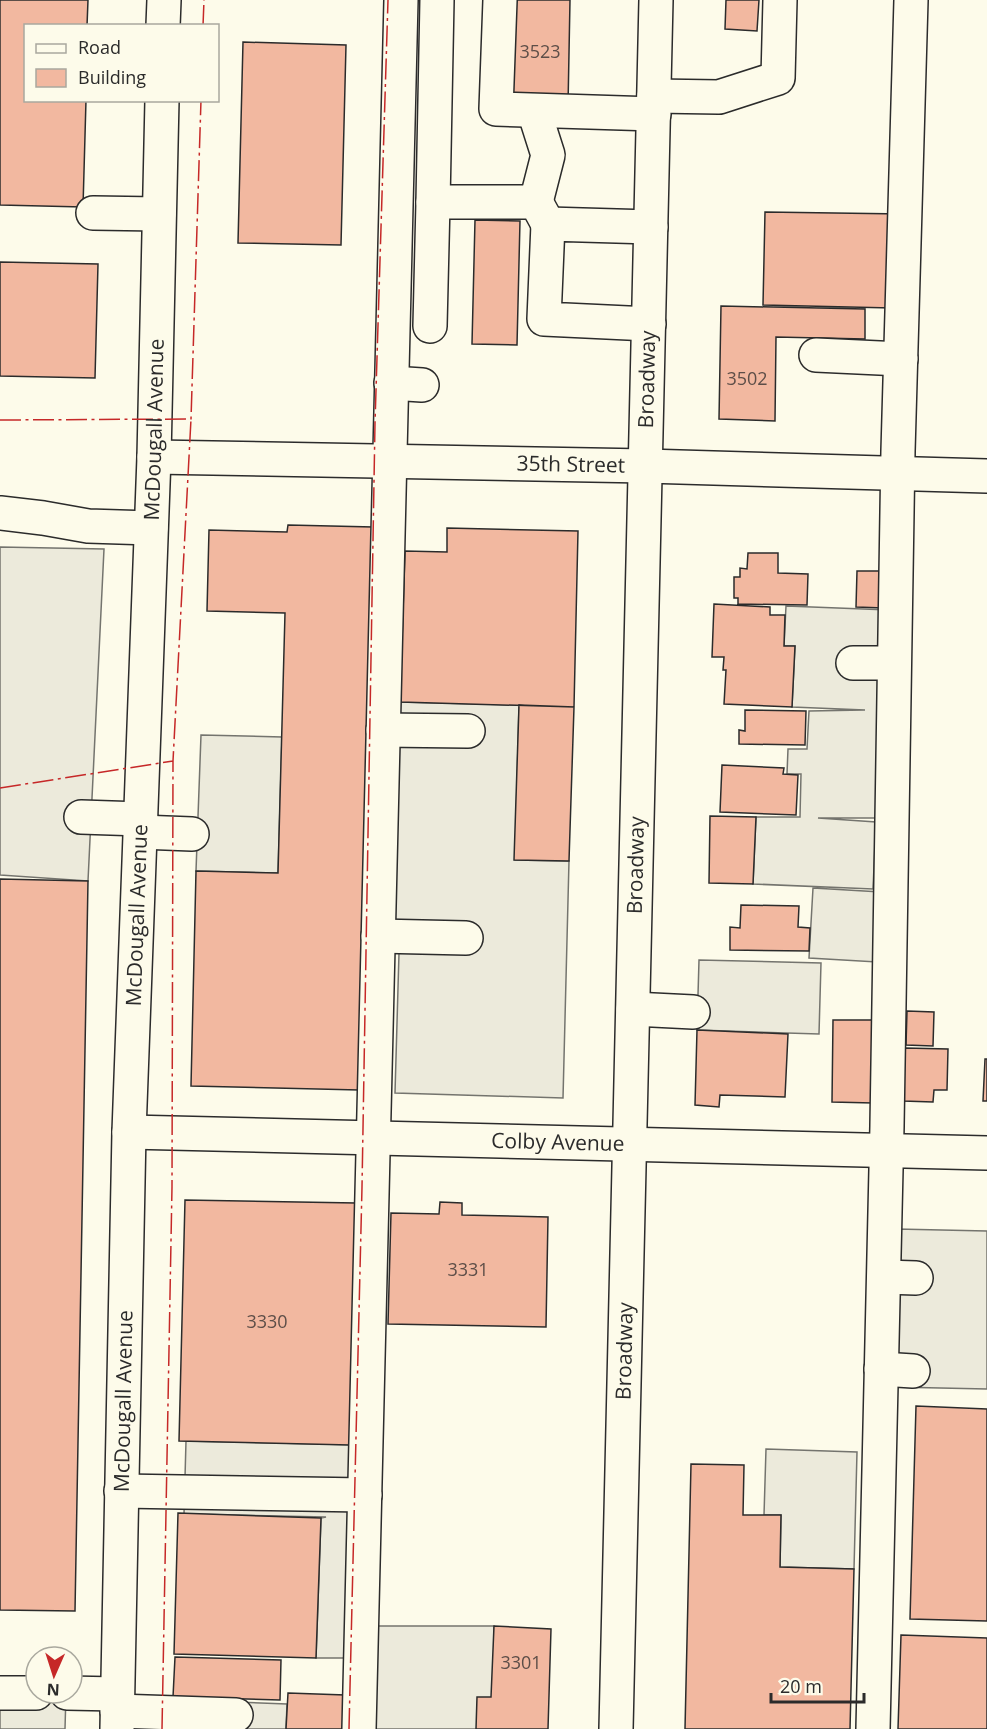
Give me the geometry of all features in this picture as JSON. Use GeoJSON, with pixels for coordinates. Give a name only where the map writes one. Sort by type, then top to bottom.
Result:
{"type":"FeatureCollection","features":[{"type":"Feature","properties":{"kind":"street"},"geometry":{"type":"LineString","coordinates":[[163,24],[164,0]]}},
{"type":"Feature","properties":{"kind":"street"},"geometry":{"type":"LineString","coordinates":[[359,1729],[371,1658],[365,1495],[379,1373],[374,1138],[389,462],[406,384],[401,0]]}},
{"type":"Feature","properties":{"kind":"street"},"geometry":{"type":"LineString","coordinates":[[430,326],[437,0]]}},
{"type":"Feature","properties":{"kind":"street"},"geometry":{"type":"LineString","coordinates":[[500,0],[496,109],[534,111],[654,105],[719,97],[778,78],[780,0]]}},
{"type":"Feature","properties":{"kind":"street","name":"Broadway"},"geometry":{"type":"LineString","coordinates":[[616,1729],[656,0]]}},
{"type":"Feature","properties":{"kind":"street"},"geometry":{"type":"LineString","coordinates":[[873,1729],[897,1370],[884,1277],[886,1150],[881,922],[885,793],[894,663],[911,0]]}},
{"type":"Feature","properties":{"kind":"street","name":"McDougall Avenue"},"geometry":{"type":"LineString","coordinates":[[117,1711],[129,1132],[152,528],[162,102]]}},
{"type":"Feature","properties":{"kind":"street"},"geometry":{"type":"LineString","coordinates":[[534,111],[548,155],[542,213],[544,319],[649,324]]}},
{"type":"Feature","properties":{"kind":"street"},"geometry":{"type":"LineString","coordinates":[[433,202],[651,227]]}},
{"type":"Feature","properties":{"kind":"street"},"geometry":{"type":"LineString","coordinates":[[93,213],[159,214]]}},
{"type":"Feature","properties":{"kind":"street"},"geometry":{"type":"LineString","coordinates":[[816,356],[901,359]]}},
{"type":"Feature","properties":{"kind":"street","name":"35th Street"},"geometry":{"type":"LineString","coordinates":[[154,457],[646,466],[814,460],[898,473],[987,476]]}},
{"type":"Feature","properties":{"kind":"street"},"geometry":{"type":"LineString","coordinates":[[0,513],[88,526],[152,528]]}},
{"type":"Feature","properties":{"kind":"street"},"geometry":{"type":"LineString","coordinates":[[853,663],[894,663]]}},
{"type":"Feature","properties":{"kind":"street"},"geometry":{"type":"LineString","coordinates":[[383,730],[468,731]]}},
{"type":"Feature","properties":{"kind":"street"},"geometry":{"type":"LineString","coordinates":[[81,817],[192,834]]}},
{"type":"Feature","properties":{"kind":"street"},"geometry":{"type":"LineString","coordinates":[[378,936],[466,938]]}},
{"type":"Feature","properties":{"kind":"street"},"geometry":{"type":"LineString","coordinates":[[633,1010],[693,1012]]}},
{"type":"Feature","properties":{"kind":"street","name":"Colby Avenue"},"geometry":{"type":"LineString","coordinates":[[129,1132],[987,1153]]}},
{"type":"Feature","properties":{"kind":"street"},"geometry":{"type":"LineString","coordinates":[[884,1277],[916,1278]]}},
{"type":"Feature","properties":{"kind":"street"},"geometry":{"type":"LineString","coordinates":[[122,1491],[365,1495]]}},
{"type":"Feature","properties":{"kind":"street"},"geometry":{"type":"LineString","coordinates":[[0,1693],[24,1693]]}},
{"type":"Feature","properties":{"kind":"street"},"geometry":{"type":"LineString","coordinates":[[84,1699],[117,1711],[236,1714]]}},
{"type":"Feature","properties":{"kind":"shaded area"},"geometry":{"type":"Polygon","coordinates":[[[0,547],[104,549],[88,881],[0,875],[0,547]]]}},
{"type":"Feature","properties":{"kind":"shaded area"},"geometry":{"type":"Polygon","coordinates":[[[786,606],[889,610],[884,818],[818,818],[876,822],[873,889],[753,884],[756,817],[800,817],[801,774],[787,774],[788,749],[807,749],[809,711],[865,710],[792,707],[795,646],[784,646],[786,606]]]}},
{"type":"Feature","properties":{"kind":"shaded area"},"geometry":{"type":"Polygon","coordinates":[[[400,702],[519,705],[515,860],[569,861],[563,1098],[395,1093],[399,953],[393,952],[400,702]]]}},
{"type":"Feature","properties":{"kind":"shaded area"},"geometry":{"type":"Polygon","coordinates":[[[201,735],[282,737],[278,873],[196,871],[201,735]]]}},
{"type":"Feature","properties":{"kind":"shaded area"},"geometry":{"type":"Polygon","coordinates":[[[813,888],[881,892],[877,962],[809,958],[813,888]]]}},
{"type":"Feature","properties":{"kind":"shaded area"},"geometry":{"type":"Polygon","coordinates":[[[699,960],[821,963],[819,1034],[697,1030],[699,960]]]}},
{"type":"Feature","properties":{"kind":"shaded area"},"geometry":{"type":"Polygon","coordinates":[[[896,1229],[987,1231],[987,1389],[894,1387],[896,1229]]]}},
{"type":"Feature","properties":{"kind":"shaded area"},"geometry":{"type":"Polygon","coordinates":[[[186,1441],[361,1445],[356,1658],[316,1658],[321,1518],[326,1517],[184,1514],[186,1441]]]}},
{"type":"Feature","properties":{"kind":"shaded area"},"geometry":{"type":"Polygon","coordinates":[[[766,1449],[857,1452],[854,1569],[780,1567],[781,1515],[764,1515],[766,1449]]]}},
{"type":"Feature","properties":{"kind":"shaded area"},"geometry":{"type":"Polygon","coordinates":[[[376,1626],[494,1626],[494,1729],[375,1729],[376,1626]]]}},
{"type":"Feature","properties":{"kind":"shaded area"},"geometry":{"type":"Polygon","coordinates":[[[0,1676],[24,1677],[24,1705],[66,1705],[65,1729],[0,1729],[0,1676]]]}},
{"type":"Feature","properties":{"kind":"shaded area"},"geometry":{"type":"Polygon","coordinates":[[[177,1700],[287,1704],[286,1729],[176,1729],[177,1700]]]}},
{"type":"Feature","properties":{"kind":"building"},"geometry":{"type":"Polygon","coordinates":[[[0,0],[88,0],[87,24],[24,24],[24,102],[86,102],[83,207],[0,205],[0,0]]]}},
{"type":"Feature","properties":{"kind":"building"},"geometry":{"type":"Polygon","coordinates":[[[511,0],[570,0],[568,106],[509,105],[511,0]]]}},
{"type":"Feature","properties":{"kind":"building"},"geometry":{"type":"Polygon","coordinates":[[[726,0],[759,0],[757,31],[725,29],[726,0]]]}},
{"type":"Feature","properties":{"kind":"building"},"geometry":{"type":"Polygon","coordinates":[[[243,42],[346,45],[341,245],[238,243],[243,42]]]}},
{"type":"Feature","properties":{"kind":"building"},"geometry":{"type":"Polygon","coordinates":[[[765,212],[903,214],[892,308],[763,305],[765,212]]]}},
{"type":"Feature","properties":{"kind":"building"},"geometry":{"type":"Polygon","coordinates":[[[475,220],[520,221],[517,345],[472,344],[475,220]]]}},
{"type":"Feature","properties":{"kind":"building"},"geometry":{"type":"Polygon","coordinates":[[[0,262],[98,264],[95,378],[0,376],[0,262]]]}},
{"type":"Feature","properties":{"kind":"building"},"geometry":{"type":"Polygon","coordinates":[[[721,306],[865,309],[865,339],[776,337],[775,421],[719,419],[721,306]]]}},
{"type":"Feature","properties":{"kind":"building"},"geometry":{"type":"Polygon","coordinates":[[[288,525],[373,527],[359,1090],[191,1086],[196,871],[278,873],[285,613],[207,611],[209,530],[287,532],[288,525]]]}},
{"type":"Feature","properties":{"kind":"building"},"geometry":{"type":"Polygon","coordinates":[[[447,528],[578,531],[574,707],[400,702],[405,551],[447,552],[447,528]]]}},
{"type":"Feature","properties":{"kind":"building"},"geometry":{"type":"Polygon","coordinates":[[[748,553],[778,553],[778,573],[808,574],[807,605],[738,604],[738,598],[734,598],[734,577],[740,577],[740,568],[747,569],[748,553]]]}},
{"type":"Feature","properties":{"kind":"building"},"geometry":{"type":"Polygon","coordinates":[[[857,571],[885,571],[884,608],[856,607],[857,571]]]}},
{"type":"Feature","properties":{"kind":"building"},"geometry":{"type":"Polygon","coordinates":[[[714,604],[770,607],[770,615],[785,615],[784,646],[795,646],[792,707],[724,704],[726,670],[723,670],[724,657],[712,657],[714,604]]]}},
{"type":"Feature","properties":{"kind":"building"},"geometry":{"type":"Polygon","coordinates":[[[519,705],[574,707],[569,861],[514,860],[519,705]]]}},
{"type":"Feature","properties":{"kind":"building"},"geometry":{"type":"Polygon","coordinates":[[[745,710],[806,711],[805,745],[739,744],[739,730],[745,731],[745,710]]]}},
{"type":"Feature","properties":{"kind":"building"},"geometry":{"type":"Polygon","coordinates":[[[722,765],[784,768],[783,774],[798,775],[796,815],[720,812],[722,765]]]}},
{"type":"Feature","properties":{"kind":"building"},"geometry":{"type":"Polygon","coordinates":[[[710,816],[756,817],[753,884],[709,883],[710,816]]]}},
{"type":"Feature","properties":{"kind":"building"},"geometry":{"type":"Polygon","coordinates":[[[0,879],[88,881],[75,1611],[0,1610],[0,879]]]}},
{"type":"Feature","properties":{"kind":"building"},"geometry":{"type":"Polygon","coordinates":[[[741,905],[799,906],[798,927],[810,928],[809,951],[730,950],[730,927],[740,928],[741,905]]]}},
{"type":"Feature","properties":{"kind":"building"},"geometry":{"type":"Polygon","coordinates":[[[907,1011],[934,1012],[933,1046],[906,1045],[907,1011]]]}},
{"type":"Feature","properties":{"kind":"building"},"geometry":{"type":"Polygon","coordinates":[[[833,1020],[873,1020],[873,1103],[832,1102],[833,1020]]]}},
{"type":"Feature","properties":{"kind":"building"},"geometry":{"type":"Polygon","coordinates":[[[697,1030],[788,1034],[785,1097],[720,1095],[719,1107],[695,1105],[697,1030]]]}},
{"type":"Feature","properties":{"kind":"building"},"geometry":{"type":"Polygon","coordinates":[[[905,1048],[948,1049],[947,1090],[934,1090],[933,1102],[903,1101],[905,1048]]]}},
{"type":"Feature","properties":{"kind":"building"},"geometry":{"type":"Polygon","coordinates":[[[985,1059],[987,1059],[987,1101],[983,1101],[985,1059]]]}},
{"type":"Feature","properties":{"kind":"building"},"geometry":{"type":"Polygon","coordinates":[[[185,1200],[356,1203],[350,1445],[179,1441],[185,1200]]]}},
{"type":"Feature","properties":{"kind":"building"},"geometry":{"type":"Polygon","coordinates":[[[440,1202],[462,1203],[462,1215],[548,1217],[546,1327],[388,1324],[391,1213],[439,1214],[440,1202]]]}},
{"type":"Feature","properties":{"kind":"building"},"geometry":{"type":"Polygon","coordinates":[[[916,1406],[987,1409],[987,1621],[910,1619],[916,1406]]]}},
{"type":"Feature","properties":{"kind":"building"},"geometry":{"type":"Polygon","coordinates":[[[691,1464],[744,1465],[743,1515],[781,1515],[780,1567],[854,1569],[850,1729],[685,1729],[691,1464]]]}},
{"type":"Feature","properties":{"kind":"building"},"geometry":{"type":"Polygon","coordinates":[[[178,1513],[321,1518],[316,1658],[174,1654],[178,1513]]]}},
{"type":"Feature","properties":{"kind":"building"},"geometry":{"type":"Polygon","coordinates":[[[494,1626],[551,1629],[548,1729],[476,1729],[477,1697],[491,1697],[494,1626]]]}},
{"type":"Feature","properties":{"kind":"building"},"geometry":{"type":"Polygon","coordinates":[[[901,1635],[987,1638],[987,1729],[898,1729],[901,1635]]]}},
{"type":"Feature","properties":{"kind":"building"},"geometry":{"type":"Polygon","coordinates":[[[175,1657],[281,1660],[280,1700],[173,1697],[175,1657]]]}},
{"type":"Feature","properties":{"kind":"building"},"geometry":{"type":"Polygon","coordinates":[[[288,1693],[345,1695],[344,1729],[286,1729],[288,1693]]]}},
{"type":"Feature","properties":{"kind":"power"},"geometry":{"type":"LineString","coordinates":[[203,24],[204,0]]}},
{"type":"Feature","properties":{"kind":"power"},"geometry":{"type":"LineString","coordinates":[[349,1729],[362,1187],[375,423],[388,0]]}},
{"type":"Feature","properties":{"kind":"power"},"geometry":{"type":"LineString","coordinates":[[0,420],[191,419],[201,102]]}},
{"type":"Feature","properties":{"kind":"power"},"geometry":{"type":"LineString","coordinates":[[162,1729],[172,1187],[173,761],[191,419]]}},
{"type":"Feature","properties":{"kind":"power"},"geometry":{"type":"LineString","coordinates":[[0,788],[173,761]]}}]}
